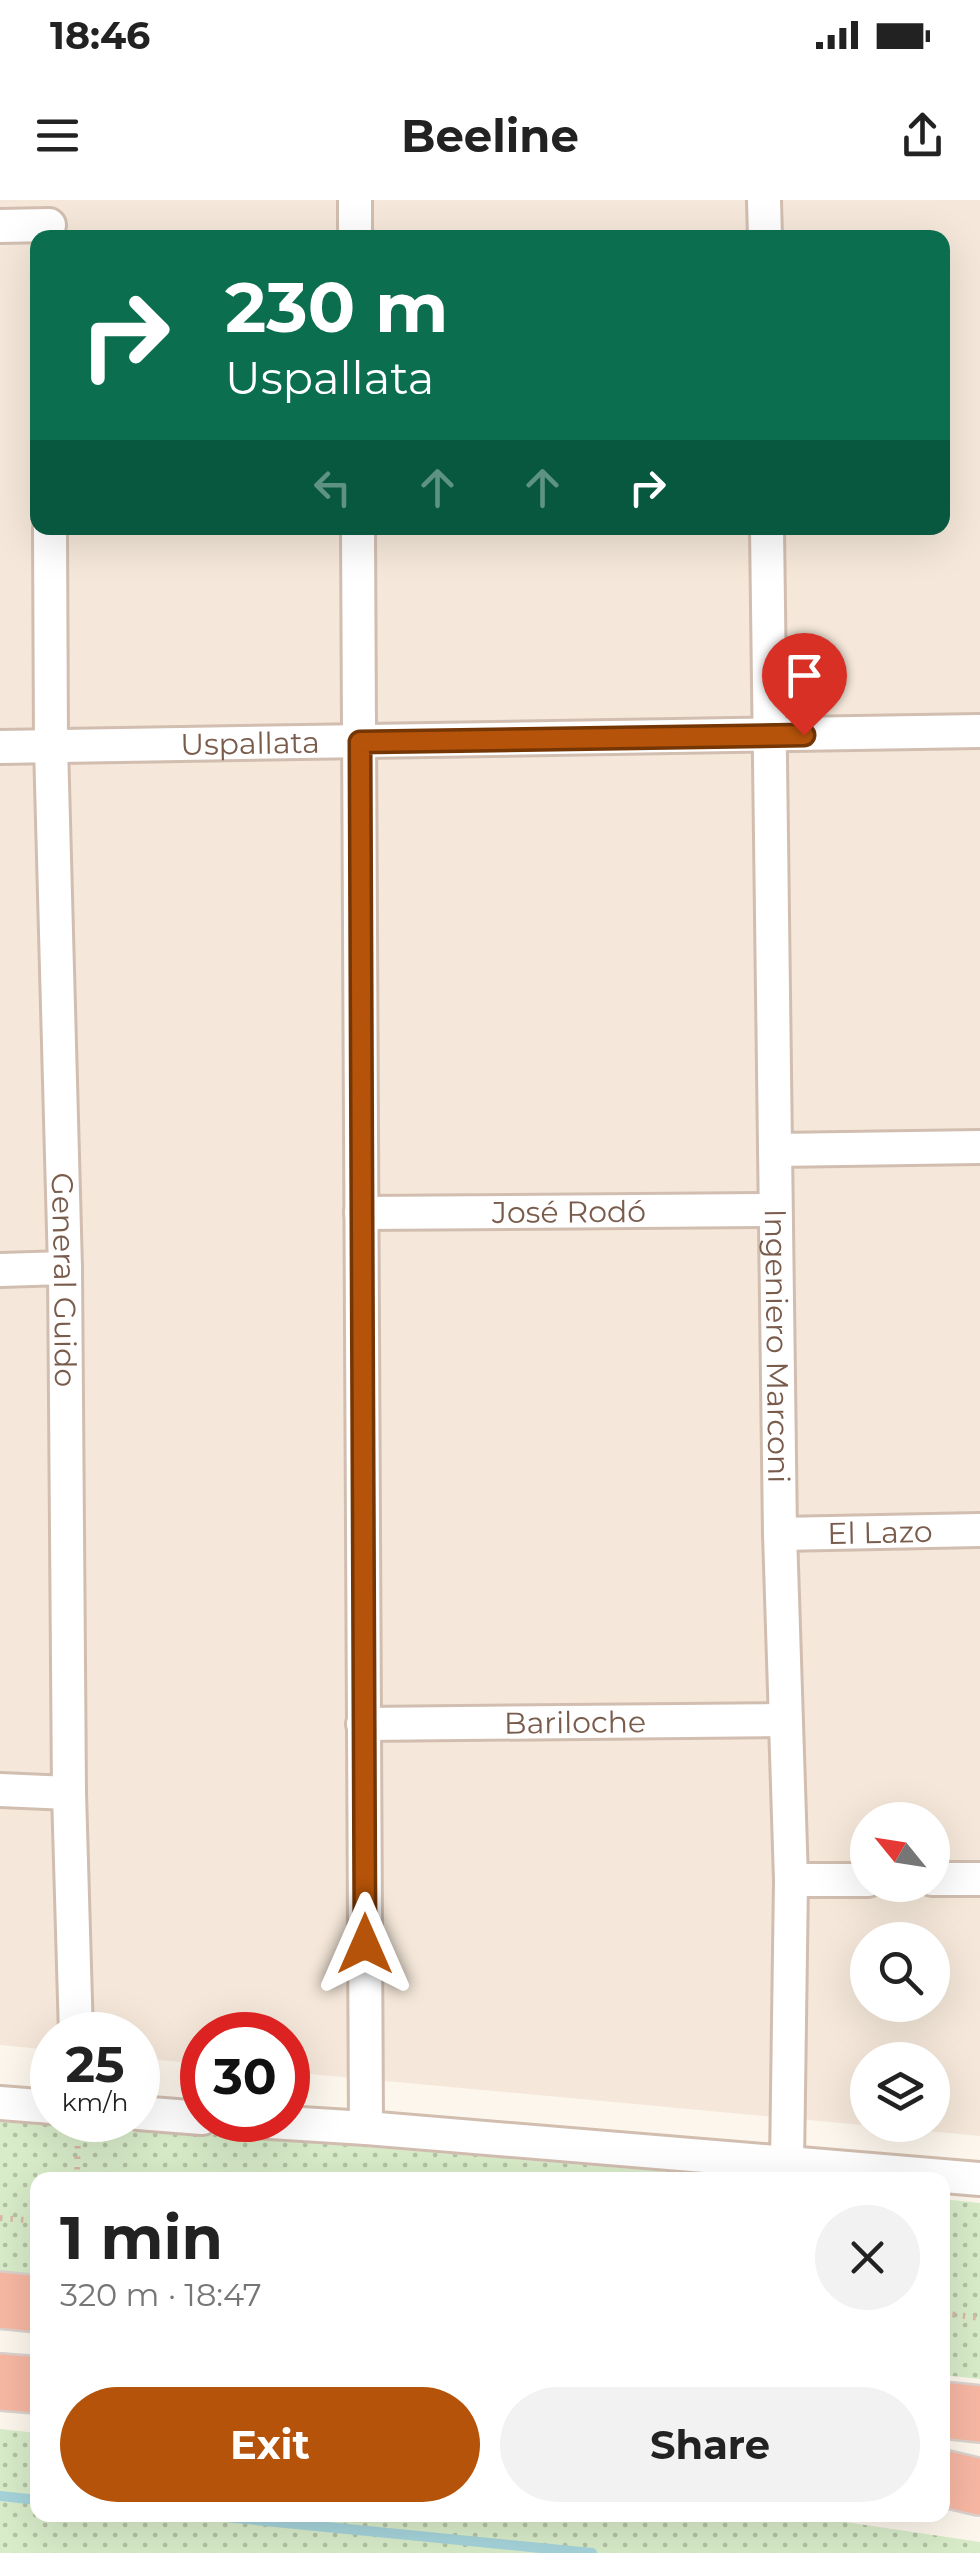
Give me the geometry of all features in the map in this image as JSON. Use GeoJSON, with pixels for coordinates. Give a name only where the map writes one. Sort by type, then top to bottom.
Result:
{"type":"FeatureCollection","features":[{"type":"Feature","properties":{"kind":"highway"},"geometry":{"type":"LineString","coordinates":[[0,2300],[30,2303]]}},
{"type":"Feature","properties":{"kind":"highway"},"geometry":{"type":"LineString","coordinates":[[0,2382],[30,2384]]}},
{"type":"Feature","properties":{"kind":"highway"},"geometry":{"type":"LineString","coordinates":[[950,2411],[980,2414]]}},
{"type":"Feature","properties":{"kind":"highway"},"geometry":{"type":"LineString","coordinates":[[950,2475],[980,2476]]}},
{"type":"Feature","properties":{"kind":"highway"},"geometry":{"type":"LineString","coordinates":[[950,2478],[980,2488]]}},
{"type":"Feature","properties":{"kind":"street"},"geometry":{"type":"LineString","coordinates":[[355,200],[355,230]]}},
{"type":"Feature","properties":{"kind":"street"},"geometry":{"type":"LineString","coordinates":[[764,200],[765,230]]}},
{"type":"Feature","properties":{"kind":"street"},"geometry":{"type":"LineString","coordinates":[[0,226],[49,221]]}},
{"type":"Feature","properties":{"kind":"street","name":"General Guido"},"geometry":{"type":"LineString","coordinates":[[50,535],[50,746],[65,1268],[69,1793],[75,2012]]}},
{"type":"Feature","properties":{"kind":"street"},"geometry":{"type":"LineString","coordinates":[[358,535],[366,2128]]}},
{"type":"Feature","properties":{"kind":"street","name":"Ingeniero Marconi"},"geometry":{"type":"LineString","coordinates":[[768,535],[780,1534],[792,1880],[787,2164]]}},
{"type":"Feature","properties":{"kind":"street","name":"Uspallata"},"geometry":{"type":"LineString","coordinates":[[0,747],[980,731]]}},
{"type":"Feature","properties":{"kind":"street"},"geometry":{"type":"LineString","coordinates":[[776,1150],[980,1147]]}},
{"type":"Feature","properties":{"kind":"street","name":"José Rodó"},"geometry":{"type":"LineString","coordinates":[[360,1213],[775,1210]]}},
{"type":"Feature","properties":{"kind":"street"},"geometry":{"type":"LineString","coordinates":[[0,1270],[65,1268]]}},
{"type":"Feature","properties":{"kind":"street","name":"El Lazo"},"geometry":{"type":"LineString","coordinates":[[780,1534],[980,1530]]}},
{"type":"Feature","properties":{"kind":"street","name":"Bariloche"},"geometry":{"type":"LineString","coordinates":[[364,1724],[785,1720]]}},
{"type":"Feature","properties":{"kind":"street"},"geometry":{"type":"LineString","coordinates":[[0,1790],[69,1793]]}},
{"type":"Feature","properties":{"kind":"street"},"geometry":{"type":"LineString","coordinates":[[950,1879],[980,1879]]}},
{"type":"Feature","properties":{"kind":"street"},"geometry":{"type":"LineString","coordinates":[[792,1880],[850,1880]]}},
{"type":"Feature","properties":{"kind":"street"},"geometry":{"type":"LineString","coordinates":[[0,2103],[30,2106]]}},
{"type":"Feature","properties":{"kind":"street"},"geometry":{"type":"LineString","coordinates":[[310,2124],[890,2172]]}},
{"type":"Feature","properties":{"kind":"street"},"geometry":{"type":"LineString","coordinates":[[950,2177],[980,2179]]}},
{"type":"Feature","properties":{"kind":"path"},"geometry":{"type":"LineString","coordinates":[[78,2142],[78,2172]]}},
{"type":"Feature","properties":{"kind":"path"},"geometry":{"type":"LineString","coordinates":[[0,2218],[30,2220]]}},
{"type":"Feature","properties":{"kind":"path"},"geometry":{"type":"LineString","coordinates":[[950,2314],[980,2318]]}},
{"type":"Feature","properties":{"kind":"shaded area"},"geometry":{"type":"Polygon","coordinates":[[[0,200],[980,200],[980,2136],[950,2133],[950,2042],[850,2042],[850,2124],[310,2074],[310,2012],[180,2012],[180,2062],[160,2060],[160,2012],[30,2012],[30,2048],[0,2045],[0,200]]]}},
{"type":"Feature","properties":{"kind":"green space"},"geometry":{"type":"Polygon","coordinates":[[[0,2121],[30,2123],[30,2142],[160,2142],[160,2131],[180,2132],[180,2142],[306,2142],[669,2172],[30,2172],[30,2280],[0,2277],[0,2121]]]}},
{"type":"Feature","properties":{"kind":"green space"},"geometry":{"type":"Polygon","coordinates":[[[950,2200],[980,2203],[980,2379],[950,2376],[950,2200]]]}},
{"type":"Feature","properties":{"kind":"green space"},"geometry":{"type":"Polygon","coordinates":[[[0,2429],[30,2432],[30,2522],[845,2522],[980,2542],[980,2553],[0,2553],[0,2429]]]}},
{"type":"Feature","properties":{"kind":"waterway"},"geometry":{"type":"LineString","coordinates":[[0,2496],[30,2499]]}},
{"type":"Feature","properties":{"kind":"waterway"},"geometry":{"type":"LineString","coordinates":[[275,2522],[592,2553]]}},
{"type":"Feature","properties":{"kind":"route"},"geometry":{"type":"LineString","coordinates":[[365,1944],[360,742],[804,735]]}}]}
